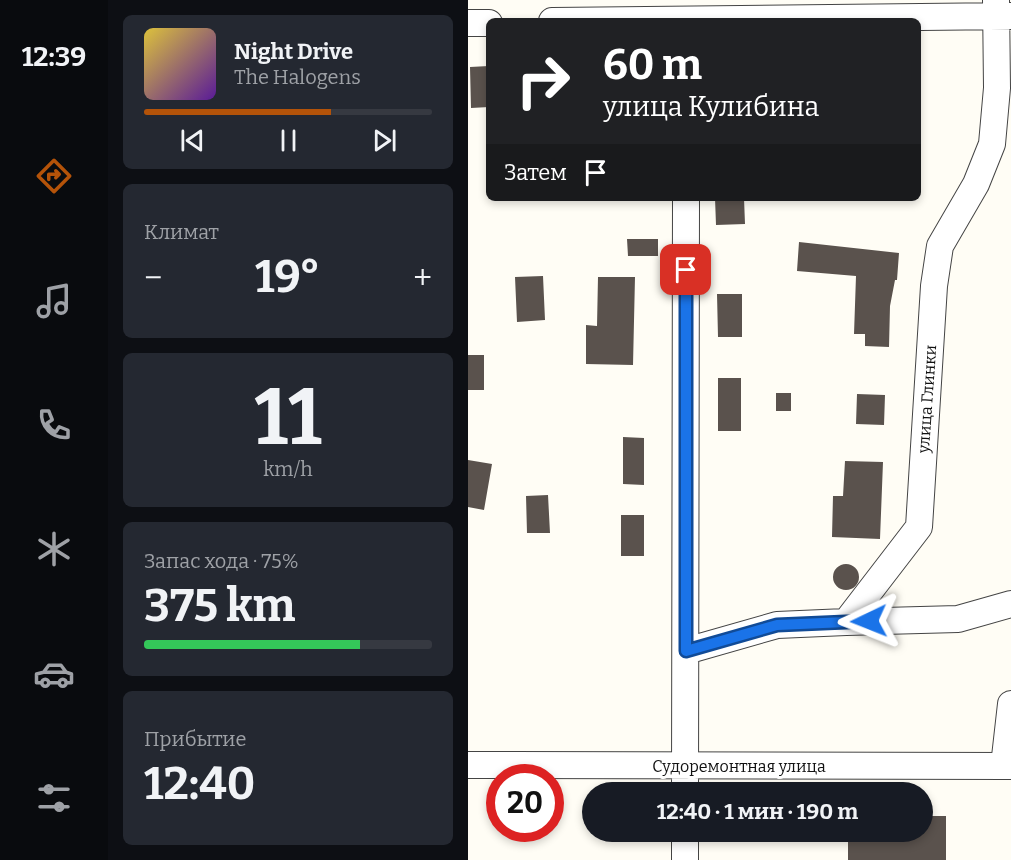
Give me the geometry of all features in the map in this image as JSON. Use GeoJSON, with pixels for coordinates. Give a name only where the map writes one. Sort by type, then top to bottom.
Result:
{"type":"FeatureCollection","features":[{"type":"Feature","properties":{"kind":"street"},"geometry":{"type":"LineString","coordinates":[[576,18],[646,9],[679,18]]}},
{"type":"Feature","properties":{"kind":"street"},"geometry":{"type":"LineString","coordinates":[[756,18],[1001,11]]}},
{"type":"Feature","properties":{"kind":"street","name":"улица Глинки"},"geometry":{"type":"LineString","coordinates":[[846,622],[919,527],[934,286],[940,246],[976,184],[992,144],[1001,11]]}},
{"type":"Feature","properties":{"kind":"street"},"geometry":{"type":"LineString","coordinates":[[468,23],[486,23]]}},
{"type":"Feature","properties":{"kind":"street"},"geometry":{"type":"LineString","coordinates":[[685,782],[686,201]]}},
{"type":"Feature","properties":{"kind":"street"},"geometry":{"type":"LineString","coordinates":[[686,651],[777,625],[958,619],[1011,604]]}},
{"type":"Feature","properties":{"kind":"street"},"geometry":{"type":"LineString","coordinates":[[1008,766],[1011,704]]}},
{"type":"Feature","properties":{"kind":"street","name":"Судоремонтная улица"},"geometry":{"type":"LineString","coordinates":[[468,765],[1008,766]]}},
{"type":"Feature","properties":{"kind":"street"},"geometry":{"type":"LineString","coordinates":[[685,842],[685,860]]}},
{"type":"Feature","properties":{"kind":"building"},"geometry":{"type":"Polygon","coordinates":[[[486,66],[486,107],[471,108],[470,67],[486,66]]]}},
{"type":"Feature","properties":{"kind":"building"},"geometry":{"type":"Polygon","coordinates":[[[715,201],[744,201],[745,224],[716,225],[715,201]]]}},
{"type":"Feature","properties":{"kind":"building"},"geometry":{"type":"Polygon","coordinates":[[[627,239],[658,239],[658,256],[628,256],[627,239]]]}},
{"type":"Feature","properties":{"kind":"building"},"geometry":{"type":"Polygon","coordinates":[[[799,242],[899,253],[897,280],[895,280],[890,306],[889,347],[865,346],[865,334],[854,334],[856,276],[797,271],[799,242]]]}},
{"type":"Feature","properties":{"kind":"building"},"geometry":{"type":"Polygon","coordinates":[[[543,276],[545,320],[517,322],[515,277],[543,276]]]}},
{"type":"Feature","properties":{"kind":"building"},"geometry":{"type":"Polygon","coordinates":[[[598,277],[635,277],[633,365],[586,364],[586,325],[597,326],[598,277]]]}},
{"type":"Feature","properties":{"kind":"building"},"geometry":{"type":"Polygon","coordinates":[[[717,294],[742,294],[742,337],[718,337],[717,294]]]}},
{"type":"Feature","properties":{"kind":"building"},"geometry":{"type":"Polygon","coordinates":[[[468,355],[484,355],[484,390],[468,390],[468,355]]]}},
{"type":"Feature","properties":{"kind":"building"},"geometry":{"type":"Polygon","coordinates":[[[718,378],[741,378],[741,431],[718,431],[718,378]]]}},
{"type":"Feature","properties":{"kind":"building"},"geometry":{"type":"Polygon","coordinates":[[[776,393],[791,393],[791,411],[776,411],[776,393]]]}},
{"type":"Feature","properties":{"kind":"building"},"geometry":{"type":"Polygon","coordinates":[[[857,394],[885,395],[884,425],[856,424],[857,394]]]}},
{"type":"Feature","properties":{"kind":"building"},"geometry":{"type":"Polygon","coordinates":[[[623,437],[644,438],[644,485],[623,484],[623,437]]]}},
{"type":"Feature","properties":{"kind":"building"},"geometry":{"type":"Polygon","coordinates":[[[468,460],[492,464],[484,510],[468,507],[468,460]]]}},
{"type":"Feature","properties":{"kind":"building"},"geometry":{"type":"Polygon","coordinates":[[[845,461],[883,462],[880,539],[832,537],[833,496],[843,496],[845,461]]]}},
{"type":"Feature","properties":{"kind":"building"},"geometry":{"type":"Polygon","coordinates":[[[548,495],[550,533],[527,533],[526,496],[548,495]]]}},
{"type":"Feature","properties":{"kind":"building"},"geometry":{"type":"Polygon","coordinates":[[[621,515],[644,515],[644,556],[621,556],[621,515]]]}},
{"type":"Feature","properties":{"kind":"building"},"geometry":{"type":"Polygon","coordinates":[[[846,564],[855,568],[859,577],[855,586],[846,590],[837,586],[833,577],[837,568],[846,564]]]}},
{"type":"Feature","properties":{"kind":"building"},"geometry":{"type":"Polygon","coordinates":[[[933,816],[946,816],[946,860],[848,860],[848,842],[933,842],[933,816]]]}},
{"type":"Feature","properties":{"kind":"route"},"geometry":{"type":"LineString","coordinates":[[686,270],[686,651],[777,625],[869,621]]}}]}
